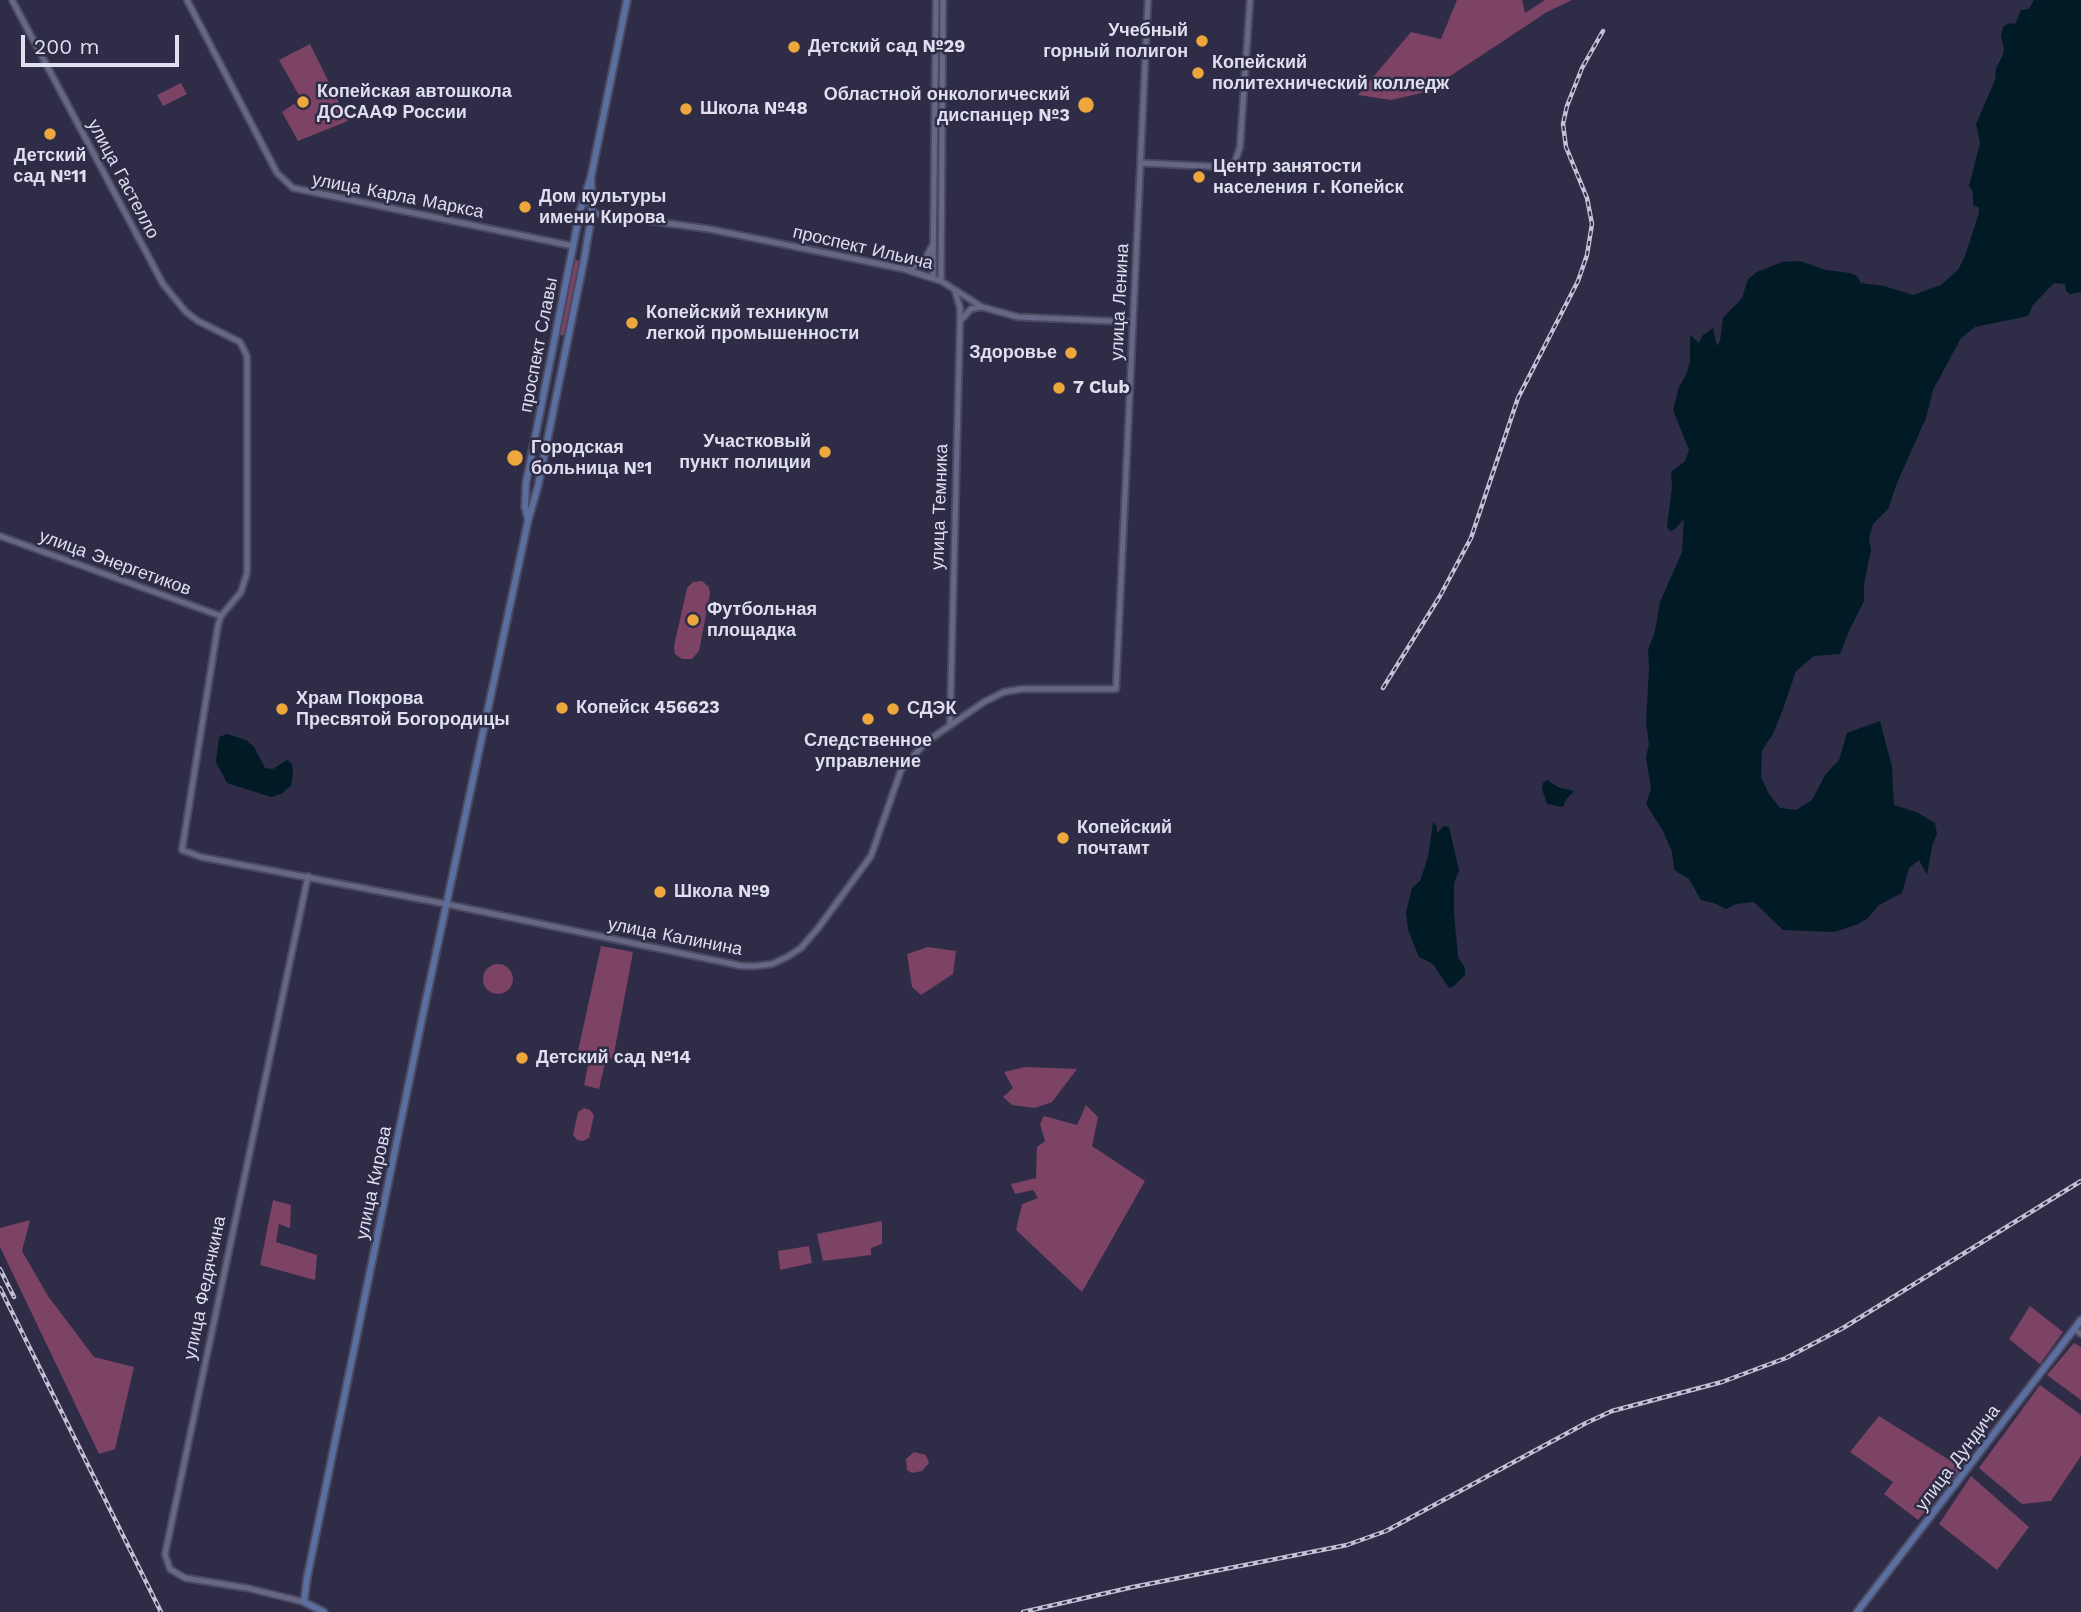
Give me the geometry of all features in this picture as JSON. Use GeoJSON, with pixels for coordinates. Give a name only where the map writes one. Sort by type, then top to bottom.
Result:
{"type":"FeatureCollection","features":[{"type":"Feature","properties":{"kind":"main road","name":"проспект Славы"},"geometry":{"type":"LineString","coordinates":[[528,521],[526,483],[580,211],[591,177],[627,0]]}},
{"type":"Feature","properties":{"kind":"main road","name":"проспект Славы"},"geometry":{"type":"LineString","coordinates":[[475,771],[528,521],[538,486],[586,248],[592,213],[591,177]]}},
{"type":"Feature","properties":{"kind":"main road","name":"проспект Ильича"},"geometry":{"type":"LineString","coordinates":[[580,211],[592,213]]}},
{"type":"Feature","properties":{"kind":"main road","name":"улица Карла Маркса"},"geometry":{"type":"LineString","coordinates":[[573,246],[586,248]]}},
{"type":"Feature","properties":{"kind":"main road"},"geometry":{"type":"LineString","coordinates":[[555,336],[568,339]]}},
{"type":"Feature","properties":{"kind":"main road"},"geometry":{"type":"LineString","coordinates":[[546,380],[559,382]]}},
{"type":"Feature","properties":{"kind":"main road","name":"улица Кирова"},"geometry":{"type":"LineString","coordinates":[[304,1601],[341,1408],[475,771]]}},
{"type":"Feature","properties":{"kind":"main road","name":"улица Дундича"},"geometry":{"type":"LineString","coordinates":[[1857,1612],[2078,1331],[2081,1320]]}},
{"type":"Feature","properties":{"kind":"main road"},"geometry":{"type":"LineString","coordinates":[[304,1601],[324,1612]]}},
{"type":"Feature","properties":{"kind":"street","name":"улица Гастелло"},"geometry":{"type":"LineString","coordinates":[[12,0],[163,284],[193,318],[240,342],[247,356],[247,573],[241,592],[221,615]]}},
{"type":"Feature","properties":{"kind":"street","name":"улица Карла Маркса"},"geometry":{"type":"LineString","coordinates":[[187,0],[277,173],[293,188],[573,246]]}},
{"type":"Feature","properties":{"kind":"street"},"geometry":{"type":"LineString","coordinates":[[936,0],[939,29],[941,281]]}},
{"type":"Feature","properties":{"kind":"street"},"geometry":{"type":"LineString","coordinates":[[933,278],[939,29],[943,0]]}},
{"type":"Feature","properties":{"kind":"street","name":"улица Ленина"},"geometry":{"type":"LineString","coordinates":[[1116,688],[1148,0]]}},
{"type":"Feature","properties":{"kind":"street"},"geometry":{"type":"LineString","coordinates":[[1142,163],[1224,167],[1235,162],[1240,147],[1250,0]]}},
{"type":"Feature","properties":{"kind":"street","name":"проспект Ильича"},"geometry":{"type":"LineString","coordinates":[[592,213],[709,229],[908,270],[941,281],[982,307],[1018,317],[1133,322]]}},
{"type":"Feature","properties":{"kind":"street"},"geometry":{"type":"LineString","coordinates":[[908,270],[924,261],[933,243]]}},
{"type":"Feature","properties":{"kind":"street","name":"улица Темника"},"geometry":{"type":"LineString","coordinates":[[950,725],[960,323],[959,300],[955,291]]}},
{"type":"Feature","properties":{"kind":"street"},"geometry":{"type":"LineString","coordinates":[[960,323],[971,309],[982,307]]}},
{"type":"Feature","properties":{"kind":"street","name":"улица Энергетиков"},"geometry":{"type":"LineString","coordinates":[[0,536],[221,615]]}},
{"type":"Feature","properties":{"kind":"street","name":"улица Калинина"},"geometry":{"type":"LineString","coordinates":[[221,615],[182,850],[201,857],[308,876],[742,966],[780,961],[807,941],[871,856],[897,780],[907,761],[926,742],[984,702],[1004,692],[1022,689],[1116,688]]}},
{"type":"Feature","properties":{"kind":"street","name":"улица Федячкина"},"geometry":{"type":"LineString","coordinates":[[304,1601],[185,1577],[170,1569],[164,1554],[308,876]]}},
{"type":"Feature","properties":{"kind":"shaded area"},"geometry":{"type":"Polygon","coordinates":[[[1457,0],[1522,0],[1525,13],[1545,0],[1572,0],[1547,12],[1426,92],[1391,100],[1358,95],[1411,32],[1441,39],[1457,0]]]}},
{"type":"Feature","properties":{"kind":"shaded area"},"geometry":{"type":"Polygon","coordinates":[[[310,44],[348,121],[298,141],[282,112],[301,99],[279,60],[310,44]]]}},
{"type":"Feature","properties":{"kind":"shaded area"},"geometry":{"type":"Polygon","coordinates":[[[181,83],[187,94],[163,106],[157,95],[181,83]]]}},
{"type":"Feature","properties":{"kind":"shaded area"},"geometry":{"type":"Polygon","coordinates":[[[575,260],[581,261],[567,336],[560,335],[575,260]]]}},
{"type":"Feature","properties":{"kind":"shaded area"},"geometry":{"type":"Polygon","coordinates":[[[702,581],[709,587],[710,594],[699,651],[692,659],[682,659],[675,654],[674,646],[687,588],[693,582],[702,581]]]}},
{"type":"Feature","properties":{"kind":"shaded area"},"geometry":{"type":"Polygon","coordinates":[[[601,946],[633,952],[613,1059],[578,1051],[601,946]]]}},
{"type":"Feature","properties":{"kind":"shaded area"},"geometry":{"type":"Polygon","coordinates":[[[928,947],[956,951],[953,974],[921,995],[912,987],[907,954],[928,947]]]}},
{"type":"Feature","properties":{"kind":"shaded area"},"geometry":{"type":"Polygon","coordinates":[[[498,964],[509,968],[513,979],[509,990],[498,994],[487,990],[483,979],[487,968],[498,964]]]}},
{"type":"Feature","properties":{"kind":"shaded area"},"geometry":{"type":"Polygon","coordinates":[[[590,1055],[606,1059],[599,1089],[584,1085],[590,1055]]]}},
{"type":"Feature","properties":{"kind":"shaded area"},"geometry":{"type":"Polygon","coordinates":[[[1025,1067],[1077,1069],[1052,1102],[1035,1108],[1012,1105],[1003,1097],[1013,1088],[1004,1072],[1025,1067]]]}},
{"type":"Feature","properties":{"kind":"shaded area"},"geometry":{"type":"Polygon","coordinates":[[[1086,1105],[1098,1117],[1092,1146],[1145,1181],[1082,1292],[1016,1230],[1022,1204],[1038,1198],[1033,1190],[1015,1194],[1011,1184],[1036,1178],[1037,1147],[1045,1141],[1040,1124],[1044,1116],[1077,1125],[1086,1105]]]}},
{"type":"Feature","properties":{"kind":"shaded area"},"geometry":{"type":"Polygon","coordinates":[[[584,1108],[594,1115],[589,1138],[583,1141],[577,1140],[573,1135],[578,1112],[584,1108]]]}},
{"type":"Feature","properties":{"kind":"shaded area"},"geometry":{"type":"Polygon","coordinates":[[[273,1200],[291,1205],[290,1228],[279,1224],[276,1242],[317,1255],[315,1280],[260,1265],[273,1200]]]}},
{"type":"Feature","properties":{"kind":"shaded area"},"geometry":{"type":"Polygon","coordinates":[[[30,1220],[22,1251],[48,1296],[94,1357],[134,1367],[115,1449],[99,1454],[0,1247],[0,1228],[30,1220]]]}},
{"type":"Feature","properties":{"kind":"shaded area"},"geometry":{"type":"Polygon","coordinates":[[[882,1221],[882,1244],[871,1248],[871,1255],[823,1261],[817,1234],[882,1221]]]}},
{"type":"Feature","properties":{"kind":"shaded area"},"geometry":{"type":"Polygon","coordinates":[[[809,1246],[812,1263],[780,1270],[778,1251],[809,1246]]]}},
{"type":"Feature","properties":{"kind":"shaded area"},"geometry":{"type":"Polygon","coordinates":[[[2030,1306],[2063,1332],[2040,1364],[2009,1339],[2030,1306]]]}},
{"type":"Feature","properties":{"kind":"shaded area"},"geometry":{"type":"Polygon","coordinates":[[[2074,1343],[2081,1347],[2081,1400],[2047,1375],[2074,1343]]]}},
{"type":"Feature","properties":{"kind":"shaded area"},"geometry":{"type":"Polygon","coordinates":[[[2040,1385],[2081,1415],[2081,1456],[2051,1501],[2022,1504],[1979,1468],[2040,1385]]]}},
{"type":"Feature","properties":{"kind":"shaded area"},"geometry":{"type":"Polygon","coordinates":[[[1879,1416],[1962,1468],[1918,1520],[1884,1494],[1893,1482],[1850,1452],[1879,1416]]]}},
{"type":"Feature","properties":{"kind":"shaded area"},"geometry":{"type":"Polygon","coordinates":[[[914,1452],[926,1455],[929,1463],[922,1471],[912,1473],[907,1470],[906,1459],[914,1452]]]}},
{"type":"Feature","properties":{"kind":"shaded area"},"geometry":{"type":"Polygon","coordinates":[[[1971,1476],[2029,1527],[1997,1570],[1939,1524],[1971,1476]]]}},
{"type":"Feature","properties":{"kind":"water"},"geometry":{"type":"Polygon","coordinates":[[[2034,0],[2081,0],[2081,292],[2070,294],[2066,291],[2065,284],[2054,283],[2033,305],[2028,316],[1975,327],[1961,338],[1933,390],[1926,418],[1888,509],[1873,524],[1869,538],[1871,550],[1864,584],[1864,601],[1840,654],[1814,656],[1796,671],[1773,734],[1762,750],[1761,777],[1769,794],[1780,808],[1796,810],[1812,800],[1825,775],[1839,760],[1847,733],[1880,721],[1892,767],[1894,805],[1916,812],[1935,823],[1937,834],[1927,875],[1919,860],[1909,868],[1902,893],[1879,905],[1867,919],[1856,925],[1834,932],[1783,930],[1754,902],[1736,904],[1726,909],[1701,900],[1689,879],[1674,870],[1672,852],[1646,804],[1651,789],[1646,757],[1649,744],[1646,723],[1648,650],[1655,631],[1660,602],[1682,552],[1684,519],[1675,529],[1670,531],[1667,527],[1671,472],[1685,461],[1689,450],[1673,410],[1690,362],[1690,335],[1699,343],[1702,336],[1713,328],[1717,346],[1723,318],[1742,298],[1748,279],[1757,272],[1782,262],[1800,261],[1826,270],[1850,273],[1857,276],[1861,283],[1884,286],[1913,295],[1941,285],[1958,270],[1979,213],[1979,208],[1973,205],[1973,192],[1969,186],[1980,143],[1976,124],[1995,80],[1996,68],[2004,50],[2001,35],[2003,27],[2009,23],[2015,24],[2021,10],[2029,9],[2034,0]]]}},
{"type":"Feature","properties":{"kind":"water"},"geometry":{"type":"Polygon","coordinates":[[[227,734],[246,740],[254,747],[265,768],[273,769],[287,760],[292,764],[291,786],[281,794],[271,797],[227,783],[216,762],[219,737],[227,734]]]}},
{"type":"Feature","properties":{"kind":"water"},"geometry":{"type":"Polygon","coordinates":[[[1547,780],[1558,787],[1574,791],[1563,807],[1547,804],[1542,789],[1547,780]]]}},
{"type":"Feature","properties":{"kind":"water"},"geometry":{"type":"Polygon","coordinates":[[[1433,822],[1437,833],[1444,826],[1449,827],[1459,870],[1454,884],[1454,913],[1458,957],[1465,968],[1465,975],[1449,988],[1433,964],[1419,957],[1408,930],[1406,912],[1412,888],[1420,881],[1428,857],[1433,822]]]}},
{"type":"Feature","properties":{"kind":"railway"},"geometry":{"type":"LineString","coordinates":[[1383,688],[1440,596],[1471,538],[1518,398],[1578,281],[1587,255],[1592,224],[1587,198],[1566,147],[1563,124],[1582,68],[1603,31]]}},
{"type":"Feature","properties":{"kind":"railway"},"geometry":{"type":"LineString","coordinates":[[1023,1612],[1133,1587],[1347,1545],[1386,1531],[1612,1411],[1722,1382],[1786,1358],[1843,1328],[2081,1181]]}},
{"type":"Feature","properties":{"kind":"railway"},"geometry":{"type":"LineString","coordinates":[[0,1269],[14,1297]]}},
{"type":"Feature","properties":{"kind":"railway"},"geometry":{"type":"LineString","coordinates":[[0,1288],[161,1612]]}},
{"type":"Feature","properties":{"kind":"place","name":"Учебный горный полигон"},"geometry":{"type":"Point","coordinates":[1202,41]}},
{"type":"Feature","properties":{"kind":"place","name":"Детский сад №29"},"geometry":{"type":"Point","coordinates":[794,47]}},
{"type":"Feature","properties":{"kind":"place","name":"Копейский политехнический колледж"},"geometry":{"type":"Point","coordinates":[1198,73]}},
{"type":"Feature","properties":{"kind":"place","name":"Копейская автошкола ДОСААФ России"},"geometry":{"type":"Point","coordinates":[303,102]}},
{"type":"Feature","properties":{"kind":"place","name":"Областной онкологический диспанцер №3"},"geometry":{"type":"Point","coordinates":[1086,105]}},
{"type":"Feature","properties":{"kind":"place","name":"Школа №48"},"geometry":{"type":"Point","coordinates":[686,109]}},
{"type":"Feature","properties":{"kind":"place","name":"Детский сад №11"},"geometry":{"type":"Point","coordinates":[50,134]}},
{"type":"Feature","properties":{"kind":"place","name":"Центр занятости населения г. Копейск"},"geometry":{"type":"Point","coordinates":[1199,177]}},
{"type":"Feature","properties":{"kind":"place","name":"Дом культуры имени Кирова"},"geometry":{"type":"Point","coordinates":[525,207]}},
{"type":"Feature","properties":{"kind":"place","name":"Копейский техникум легкой промышенности"},"geometry":{"type":"Point","coordinates":[632,323]}},
{"type":"Feature","properties":{"kind":"place","name":"Здоровье"},"geometry":{"type":"Point","coordinates":[1071,353]}},
{"type":"Feature","properties":{"kind":"place","name":"7 Club"},"geometry":{"type":"Point","coordinates":[1059,388]}},
{"type":"Feature","properties":{"kind":"place","name":"Участковый пункт полиции"},"geometry":{"type":"Point","coordinates":[825,452]}},
{"type":"Feature","properties":{"kind":"place","name":"Городская больница №1"},"geometry":{"type":"Point","coordinates":[515,458]}},
{"type":"Feature","properties":{"kind":"place","name":"Футбольная площадка"},"geometry":{"type":"Point","coordinates":[693,620]}},
{"type":"Feature","properties":{"kind":"place","name":"Копейск 456623"},"geometry":{"type":"Point","coordinates":[562,708]}},
{"type":"Feature","properties":{"kind":"place","name":"Храм Покрова Пресвятой Богородицы"},"geometry":{"type":"Point","coordinates":[282,709]}},
{"type":"Feature","properties":{"kind":"place","name":"СДЭК"},"geometry":{"type":"Point","coordinates":[893,709]}},
{"type":"Feature","properties":{"kind":"place","name":"Следственное управление"},"geometry":{"type":"Point","coordinates":[868,719]}},
{"type":"Feature","properties":{"kind":"place","name":"Копейский почтамт"},"geometry":{"type":"Point","coordinates":[1063,838]}},
{"type":"Feature","properties":{"kind":"place","name":"Школа №9"},"geometry":{"type":"Point","coordinates":[660,892]}},
{"type":"Feature","properties":{"kind":"place","name":"Детский сад №14"},"geometry":{"type":"Point","coordinates":[522,1058]}}]}
